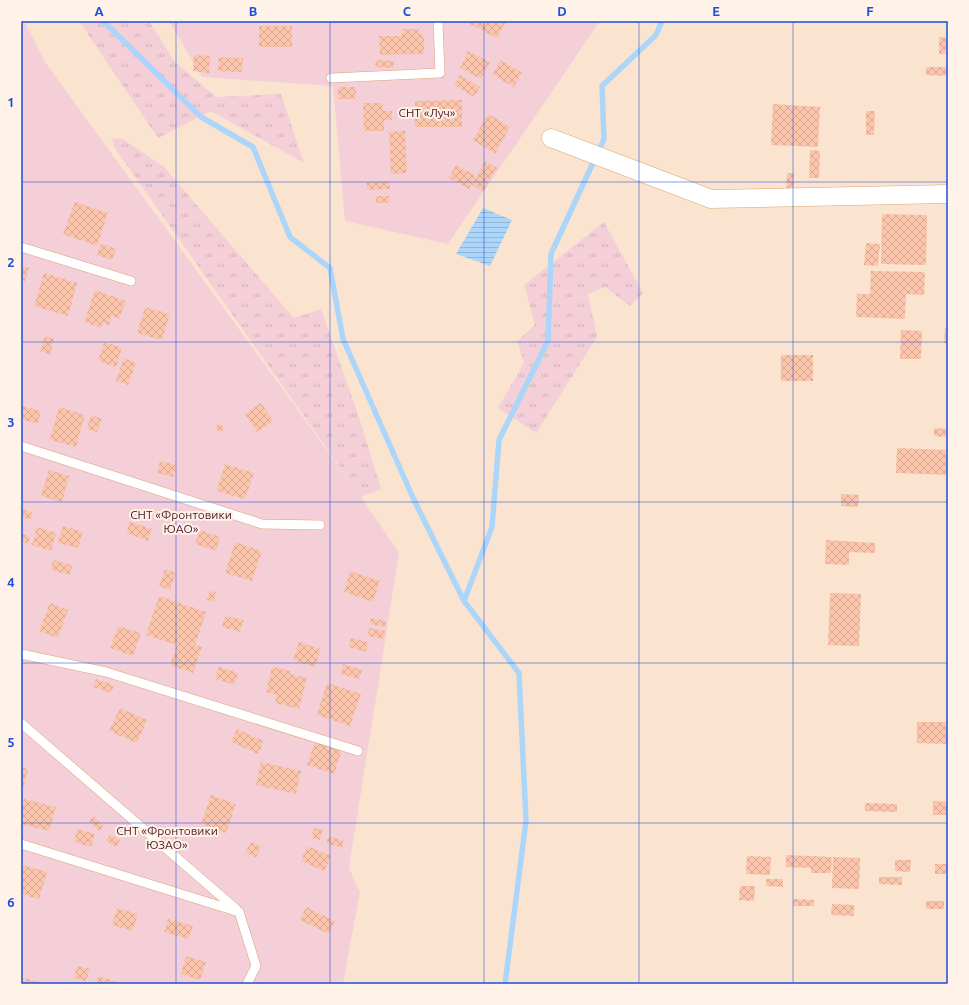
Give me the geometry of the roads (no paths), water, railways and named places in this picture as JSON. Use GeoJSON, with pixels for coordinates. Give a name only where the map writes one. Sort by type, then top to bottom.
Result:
{"type":"FeatureCollection","features":[{"type":"Feature","properties":{"kind":"street"},"geometry":{"type":"LineString","coordinates":[[551,138],[711,199],[948,194]]}},
{"type":"Feature","properties":{"kind":"lane"},"geometry":{"type":"LineString","coordinates":[[331,78],[440,73],[438,21]]}},
{"type":"Feature","properties":{"kind":"lane"},"geometry":{"type":"LineString","coordinates":[[21,247],[131,281]]}},
{"type":"Feature","properties":{"kind":"lane"},"geometry":{"type":"LineString","coordinates":[[21,446],[262,524],[320,525]]}},
{"type":"Feature","properties":{"kind":"lane"},"geometry":{"type":"LineString","coordinates":[[21,654],[106,672],[358,751]]}},
{"type":"Feature","properties":{"kind":"lane"},"geometry":{"type":"LineString","coordinates":[[21,723],[239,912],[256,966],[247,984]]}},
{"type":"Feature","properties":{"kind":"lane"},"geometry":{"type":"LineString","coordinates":[[21,844],[239,912]]}},
{"type":"Feature","properties":{"kind":"water"},"geometry":{"type":"Polygon","coordinates":[[[483,208],[512,220],[490,266],[456,254],[483,208]]]}},
{"type":"Feature","properties":{"kind":"waterway"},"geometry":{"type":"LineString","coordinates":[[103,21],[201,117],[253,147],[290,237],[330,268],[343,339],[414,500],[464,601],[519,673],[526,821],[505,984]]}},
{"type":"Feature","properties":{"kind":"waterway"},"geometry":{"type":"LineString","coordinates":[[464,601],[492,527],[499,440],[548,341],[551,254],[604,139],[602,86],[656,35],[662,21]]}},
{"type":"Feature","properties":{"kind":"park label","name":"СНТ «Луч»"},"geometry":{"type":"Point","coordinates":[427,113]}},
{"type":"Feature","properties":{"kind":"park label","name":"СНТ «Фронтовики ЮАО»"},"geometry":{"type":"Point","coordinates":[181,522]}},
{"type":"Feature","properties":{"kind":"park label","name":"СНТ «Фронтовики ЮЗАО»"},"geometry":{"type":"Point","coordinates":[167,838]}}]}
